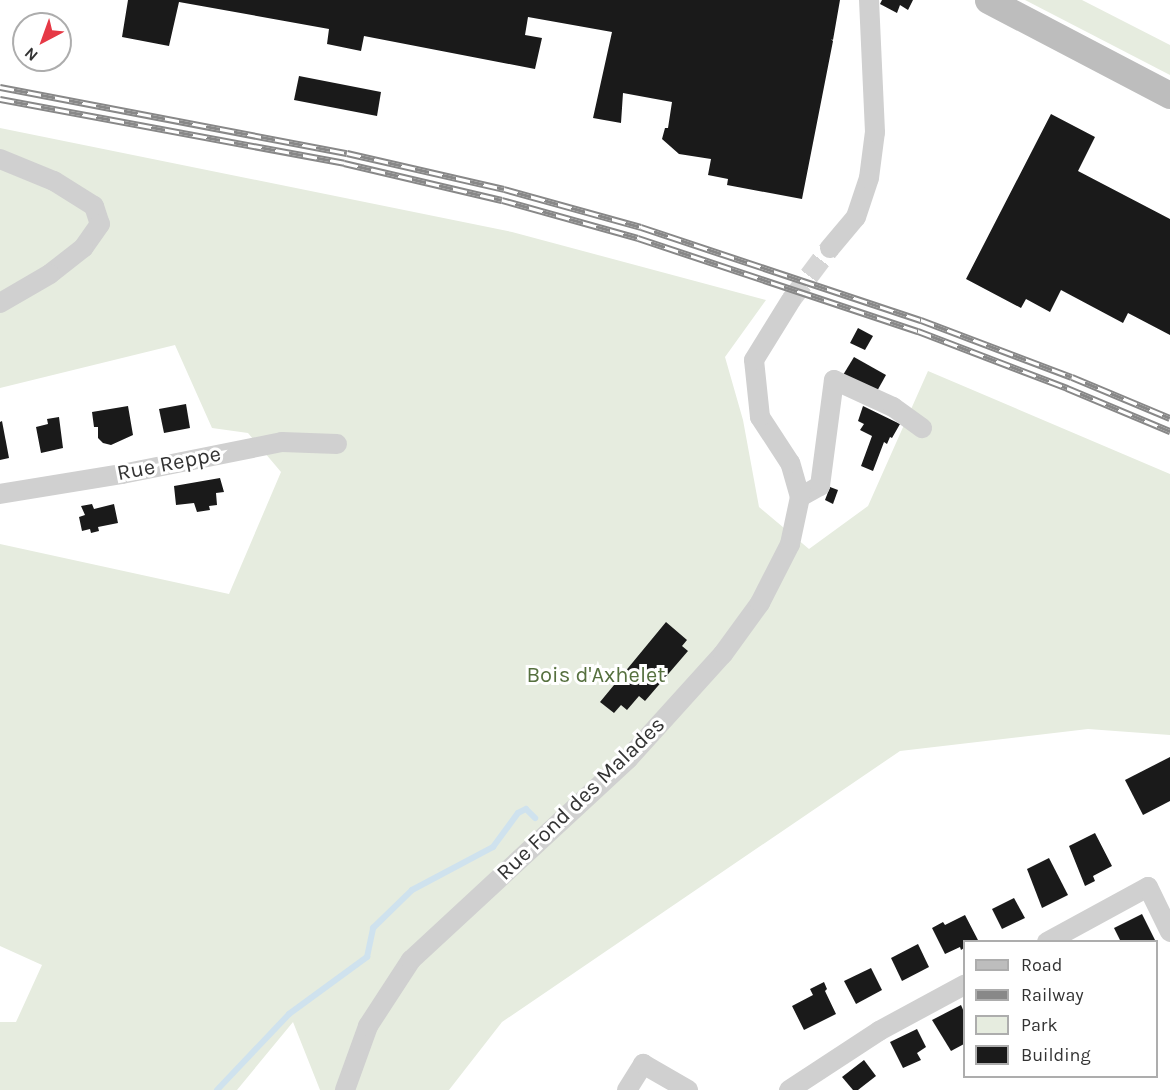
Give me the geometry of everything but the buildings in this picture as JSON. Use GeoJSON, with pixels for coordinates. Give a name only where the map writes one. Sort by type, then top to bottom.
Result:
{"type":"FeatureCollection","features":[{"type":"Feature","properties":{"kind":"main road"},"geometry":{"type":"LineString","coordinates":[[988,0],[1170,95]]}},
{"type":"Feature","properties":{"kind":"street"},"geometry":{"type":"LineString","coordinates":[[830,248],[856,217],[869,177],[874,132],[869,0]]}},
{"type":"Feature","properties":{"kind":"street"},"geometry":{"type":"LineString","coordinates":[[0,159],[54,181],[94,206],[100,224],[83,248],[50,274],[0,303]]}},
{"type":"Feature","properties":{"kind":"street","name":"Rue Fond des Malades"},"geometry":{"type":"LineString","coordinates":[[345,1090],[368,1026],[411,960],[628,759],[723,654],[760,603],[790,544],[800,497],[790,463],[760,417],[754,360],[791,300]]}},
{"type":"Feature","properties":{"kind":"street"},"geometry":{"type":"LineString","coordinates":[[800,497],[820,486],[834,380],[893,407],[922,428]]}},
{"type":"Feature","properties":{"kind":"street","name":"Rue Reppe"},"geometry":{"type":"LineString","coordinates":[[0,494],[122,474],[282,442],[338,444]]}},
{"type":"Feature","properties":{"kind":"street"},"geometry":{"type":"LineString","coordinates":[[1051,940],[1148,887],[1170,932]]}},
{"type":"Feature","properties":{"kind":"street"},"geometry":{"type":"LineString","coordinates":[[789,1090],[879,1031],[963,986]]}},
{"type":"Feature","properties":{"kind":"street"},"geometry":{"type":"LineString","coordinates":[[627,1090],[643,1064],[688,1090]]}},
{"type":"Feature","properties":{"kind":"green space"},"geometry":{"type":"Polygon","coordinates":[[[1025,0],[1082,0],[1170,45],[1170,75],[1025,0]]]}},
{"type":"Feature","properties":{"kind":"green space","name":"Bois d'Axhelet"},"geometry":{"type":"Polygon","coordinates":[[[0,128],[512,232],[766,300],[725,357],[743,420],[759,507],[809,549],[868,506],[928,371],[1170,474],[1170,735],[1088,729],[900,751],[502,1022],[449,1090],[320,1090],[293,1022],[237,1090],[0,1090],[0,1022],[16,1022],[42,965],[0,946],[0,544],[229,594],[281,472],[248,433],[212,428],[175,345],[0,388],[0,128]]]}},
{"type":"Feature","properties":{"kind":"waterway"},"geometry":{"type":"LineString","coordinates":[[217,1090],[289,1014],[367,957],[373,928],[412,890],[493,847],[518,813],[526,809],[535,818]]}},
{"type":"Feature","properties":{"kind":"tunnel"},"geometry":{"type":"LineString","coordinates":[[791,300],[830,248]]}},
{"type":"Feature","properties":{"kind":"railway"},"geometry":{"type":"LineString","coordinates":[[0,87],[347,153],[504,189],[641,227],[921,320],[1072,377],[1170,418]]}},
{"type":"Feature","properties":{"kind":"railway"},"geometry":{"type":"LineString","coordinates":[[0,99],[344,163],[502,200],[638,238],[918,331],[1067,388],[1170,431]]}}]}
